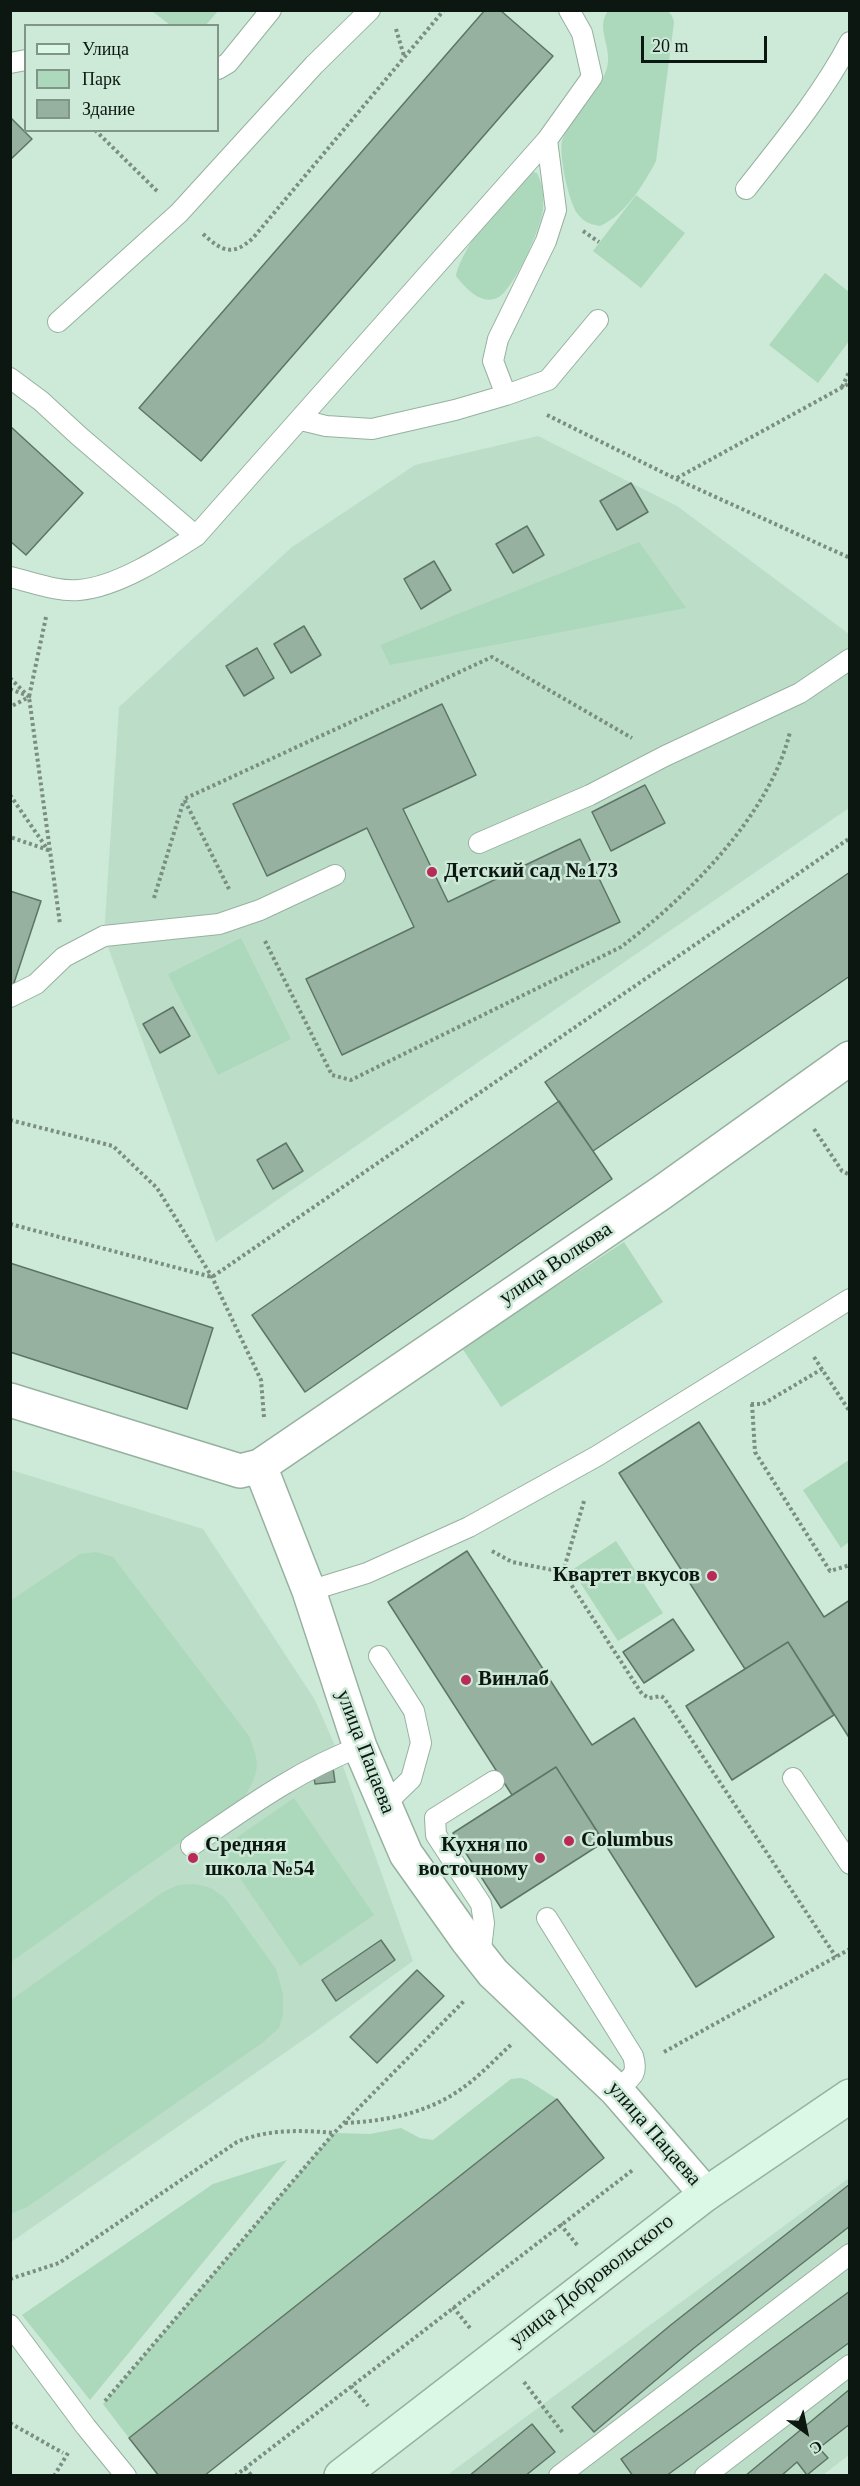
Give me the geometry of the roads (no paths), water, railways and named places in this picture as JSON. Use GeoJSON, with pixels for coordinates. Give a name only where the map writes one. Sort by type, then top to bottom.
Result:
{"type":"FeatureCollection","features":[{"type":"Feature","properties":{"kind":"main road","name":"улица Добровольского"},"geometry":{"type":"LineString","coordinates":[[341,2475],[706,2194],[849,2096]]}},
{"type":"Feature","properties":{"kind":"street","name":"улица Волкова"},"geometry":{"type":"LineString","coordinates":[[260,1466],[661,1193],[849,1058]]}},
{"type":"Feature","properties":{"kind":"street"},"geometry":{"type":"LineString","coordinates":[[10,1400],[240,1471],[260,1466]]}},
{"type":"Feature","properties":{"kind":"street","name":"улица Пацаева"},"geometry":{"type":"LineString","coordinates":[[260,1466],[309,1591],[360,1748],[406,1854],[486,1965],[541,2018],[626,2079],[666,2145],[706,2194]]}},
{"type":"Feature","properties":{"kind":"lane"},"geometry":{"type":"LineString","coordinates":[[219,68],[228,63],[272,10]]}},
{"type":"Feature","properties":{"kind":"lane"},"geometry":{"type":"LineString","coordinates":[[58,322],[179,213],[314,65],[370,10]]}},
{"type":"Feature","properties":{"kind":"lane"},"geometry":{"type":"LineString","coordinates":[[10,578],[79,590],[105,583],[153,563],[196,536],[547,140],[592,77],[582,33],[569,10]]}},
{"type":"Feature","properties":{"kind":"lane"},"geometry":{"type":"LineString","coordinates":[[746,189],[829,79],[849,42]]}},
{"type":"Feature","properties":{"kind":"lane"},"geometry":{"type":"LineString","coordinates":[[506,394],[493,361],[498,339],[546,241],[556,210],[547,140]]}},
{"type":"Feature","properties":{"kind":"lane"},"geometry":{"type":"LineString","coordinates":[[301,420],[326,426],[372,429],[455,410],[548,380],[598,320]]}},
{"type":"Feature","properties":{"kind":"lane"},"geometry":{"type":"LineString","coordinates":[[10,378],[41,401],[196,536]]}},
{"type":"Feature","properties":{"kind":"lane"},"geometry":{"type":"LineString","coordinates":[[479,843],[590,795],[664,756],[800,693],[849,659]]}},
{"type":"Feature","properties":{"kind":"lane"},"geometry":{"type":"LineString","coordinates":[[10,996],[36,984],[64,957],[104,936],[219,924],[246,915],[335,875]]}},
{"type":"Feature","properties":{"kind":"lane"},"geometry":{"type":"LineString","coordinates":[[309,1591],[367,1573],[469,1527],[597,1456],[849,1299]]}},
{"type":"Feature","properties":{"kind":"lane"},"geometry":{"type":"LineString","coordinates":[[379,1656],[414,1711],[421,1743],[411,1779],[384,1805]]}},
{"type":"Feature","properties":{"kind":"lane"},"geometry":{"type":"LineString","coordinates":[[191,1846],[278,1786],[339,1755],[360,1748]]}},
{"type":"Feature","properties":{"kind":"lane"},"geometry":{"type":"LineString","coordinates":[[793,1778],[849,1864]]}},
{"type":"Feature","properties":{"kind":"lane"},"geometry":{"type":"LineString","coordinates":[[486,1965],[481,1904],[436,1835],[435,1818],[494,1781]]}},
{"type":"Feature","properties":{"kind":"lane"},"geometry":{"type":"LineString","coordinates":[[547,1918],[623,2039],[626,2079]]}},
{"type":"Feature","properties":{"kind":"lane"},"geometry":{"type":"LineString","coordinates":[[559,2475],[849,2254]]}},
{"type":"Feature","properties":{"kind":"lane"},"geometry":{"type":"LineString","coordinates":[[10,2325],[86,2427],[126,2475]]}},
{"type":"Feature","properties":{"kind":"lane"},"geometry":{"type":"LineString","coordinates":[[705,2475],[849,2365]]}},
{"type":"Feature","properties":{"kind":"place","name":"Детский сад №173"},"geometry":{"type":"Point","coordinates":[432,872]}},
{"type":"Feature","properties":{"kind":"place","name":"Квартет вкусов"},"geometry":{"type":"Point","coordinates":[712,1576]}},
{"type":"Feature","properties":{"kind":"place","name":"Винлаб"},"geometry":{"type":"Point","coordinates":[466,1680]}},
{"type":"Feature","properties":{"kind":"place","name":"Columbus"},"geometry":{"type":"Point","coordinates":[569,1841]}},
{"type":"Feature","properties":{"kind":"place","name":"Средняя школа №54"},"geometry":{"type":"Point","coordinates":[193,1858]}},
{"type":"Feature","properties":{"kind":"place","name":"Кухня по восточному"},"geometry":{"type":"Point","coordinates":[540,1858]}}]}
